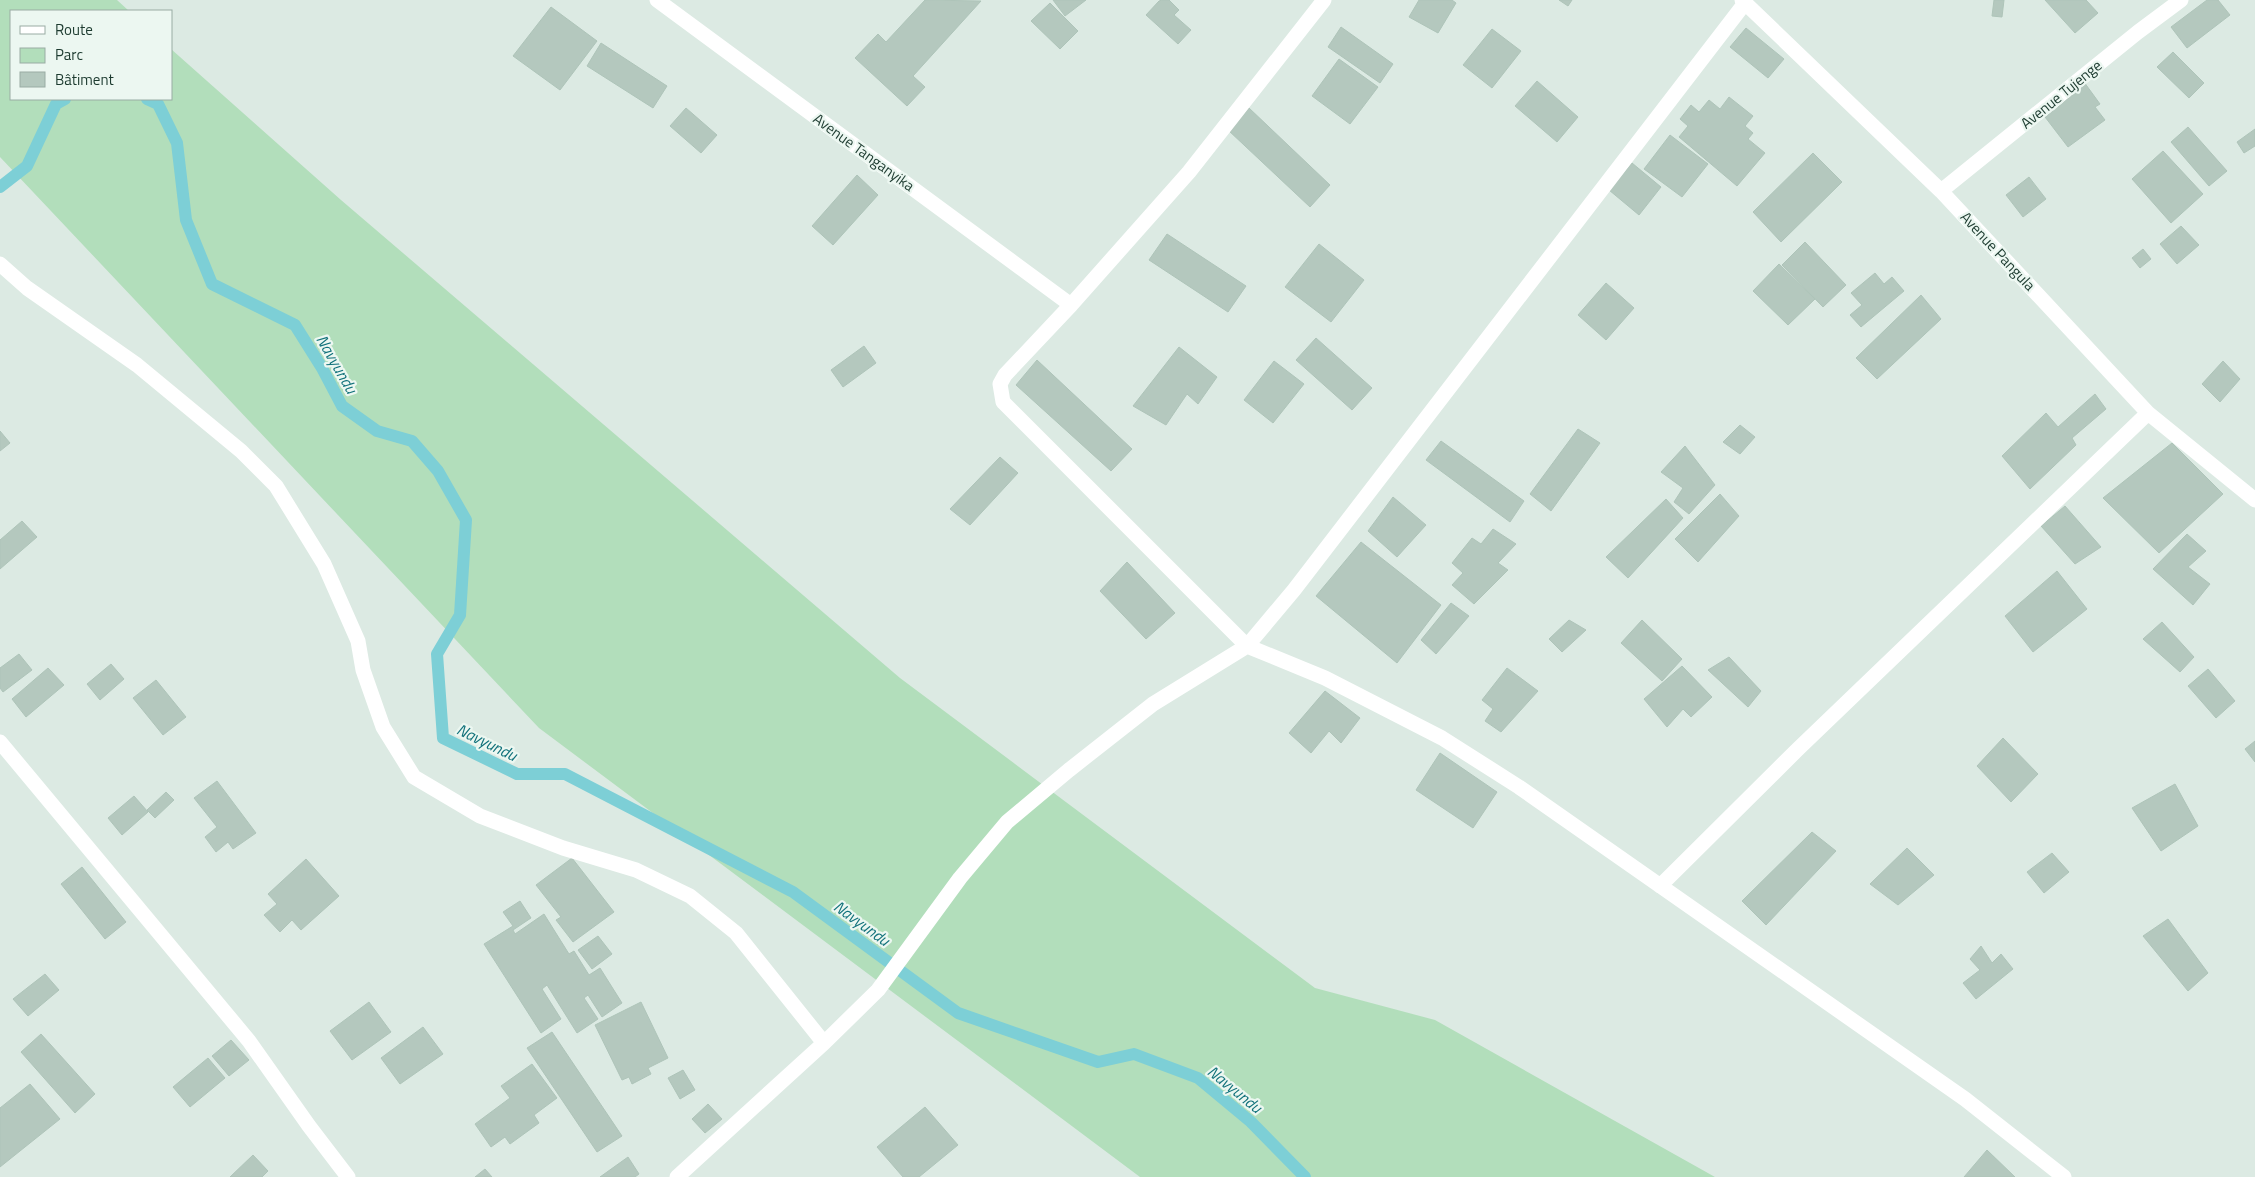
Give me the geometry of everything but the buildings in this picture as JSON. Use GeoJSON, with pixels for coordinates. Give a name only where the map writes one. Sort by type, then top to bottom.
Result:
{"type":"FeatureCollection","features":[{"type":"Feature","properties":{"kind":"street","name":"Avenue Tanganyika"},"geometry":{"type":"LineString","coordinates":[[657,0],[1070,305]]}},
{"type":"Feature","properties":{"kind":"street"},"geometry":{"type":"LineString","coordinates":[[1324,0],[1189,172],[1070,305],[1004,375],[1000,384],[1002,402],[1247,646],[1325,678],[1442,738],[1519,787],[1964,1099],[2064,1177]]}},
{"type":"Feature","properties":{"kind":"street","name":"Avenue Tujenge"},"geometry":{"type":"LineString","coordinates":[[1941,191],[2138,32],[2182,0]]}},
{"type":"Feature","properties":{"kind":"street"},"geometry":{"type":"LineString","coordinates":[[677,1177],[824,1043],[878,990],[960,878],[1007,822],[1153,704],[1247,646],[1294,590],[1744,1]]}},
{"type":"Feature","properties":{"kind":"street","name":"Avenue Pangula"},"geometry":{"type":"LineString","coordinates":[[1744,1],[1941,191],[2148,413],[2255,500]]}},
{"type":"Feature","properties":{"kind":"street"},"geometry":{"type":"LineString","coordinates":[[0,264],[27,288],[137,365],[241,451],[276,486],[324,564],[358,641],[363,670],[383,727],[414,777],[480,816],[564,848],[636,870],[690,896],[736,933],[824,1043]]}},
{"type":"Feature","properties":{"kind":"street"},"geometry":{"type":"LineString","coordinates":[[1660,886],[1819,729],[2148,413]]}},
{"type":"Feature","properties":{"kind":"street"},"geometry":{"type":"LineString","coordinates":[[0,742],[249,1041],[309,1126],[348,1177]]}},
{"type":"Feature","properties":{"kind":"green space"},"geometry":{"type":"Polygon","coordinates":[[[0,0],[117,0],[128,10],[10,10],[10,100],[172,100],[172,50],[341,200],[900,678],[1315,988],[1435,1020],[1715,1177],[1140,1177],[539,728],[0,157],[0,0]]]}},
{"type":"Feature","properties":{"kind":"waterway","name":"Navyundu"},"geometry":{"type":"LineString","coordinates":[[0,187],[27,166],[56,104],[63,100]]}},
{"type":"Feature","properties":{"kind":"waterway","name":"Navyundu"},"geometry":{"type":"LineString","coordinates":[[149,100],[158,104],[177,143],[186,220],[212,284],[295,325],[322,368],[342,406],[377,431],[412,441],[438,471],[466,520],[460,615],[437,654],[443,738],[517,774],[565,774],[793,892],[958,1013],[1098,1062],[1134,1054],[1198,1078],[1251,1122],[1305,1177]]}}]}
